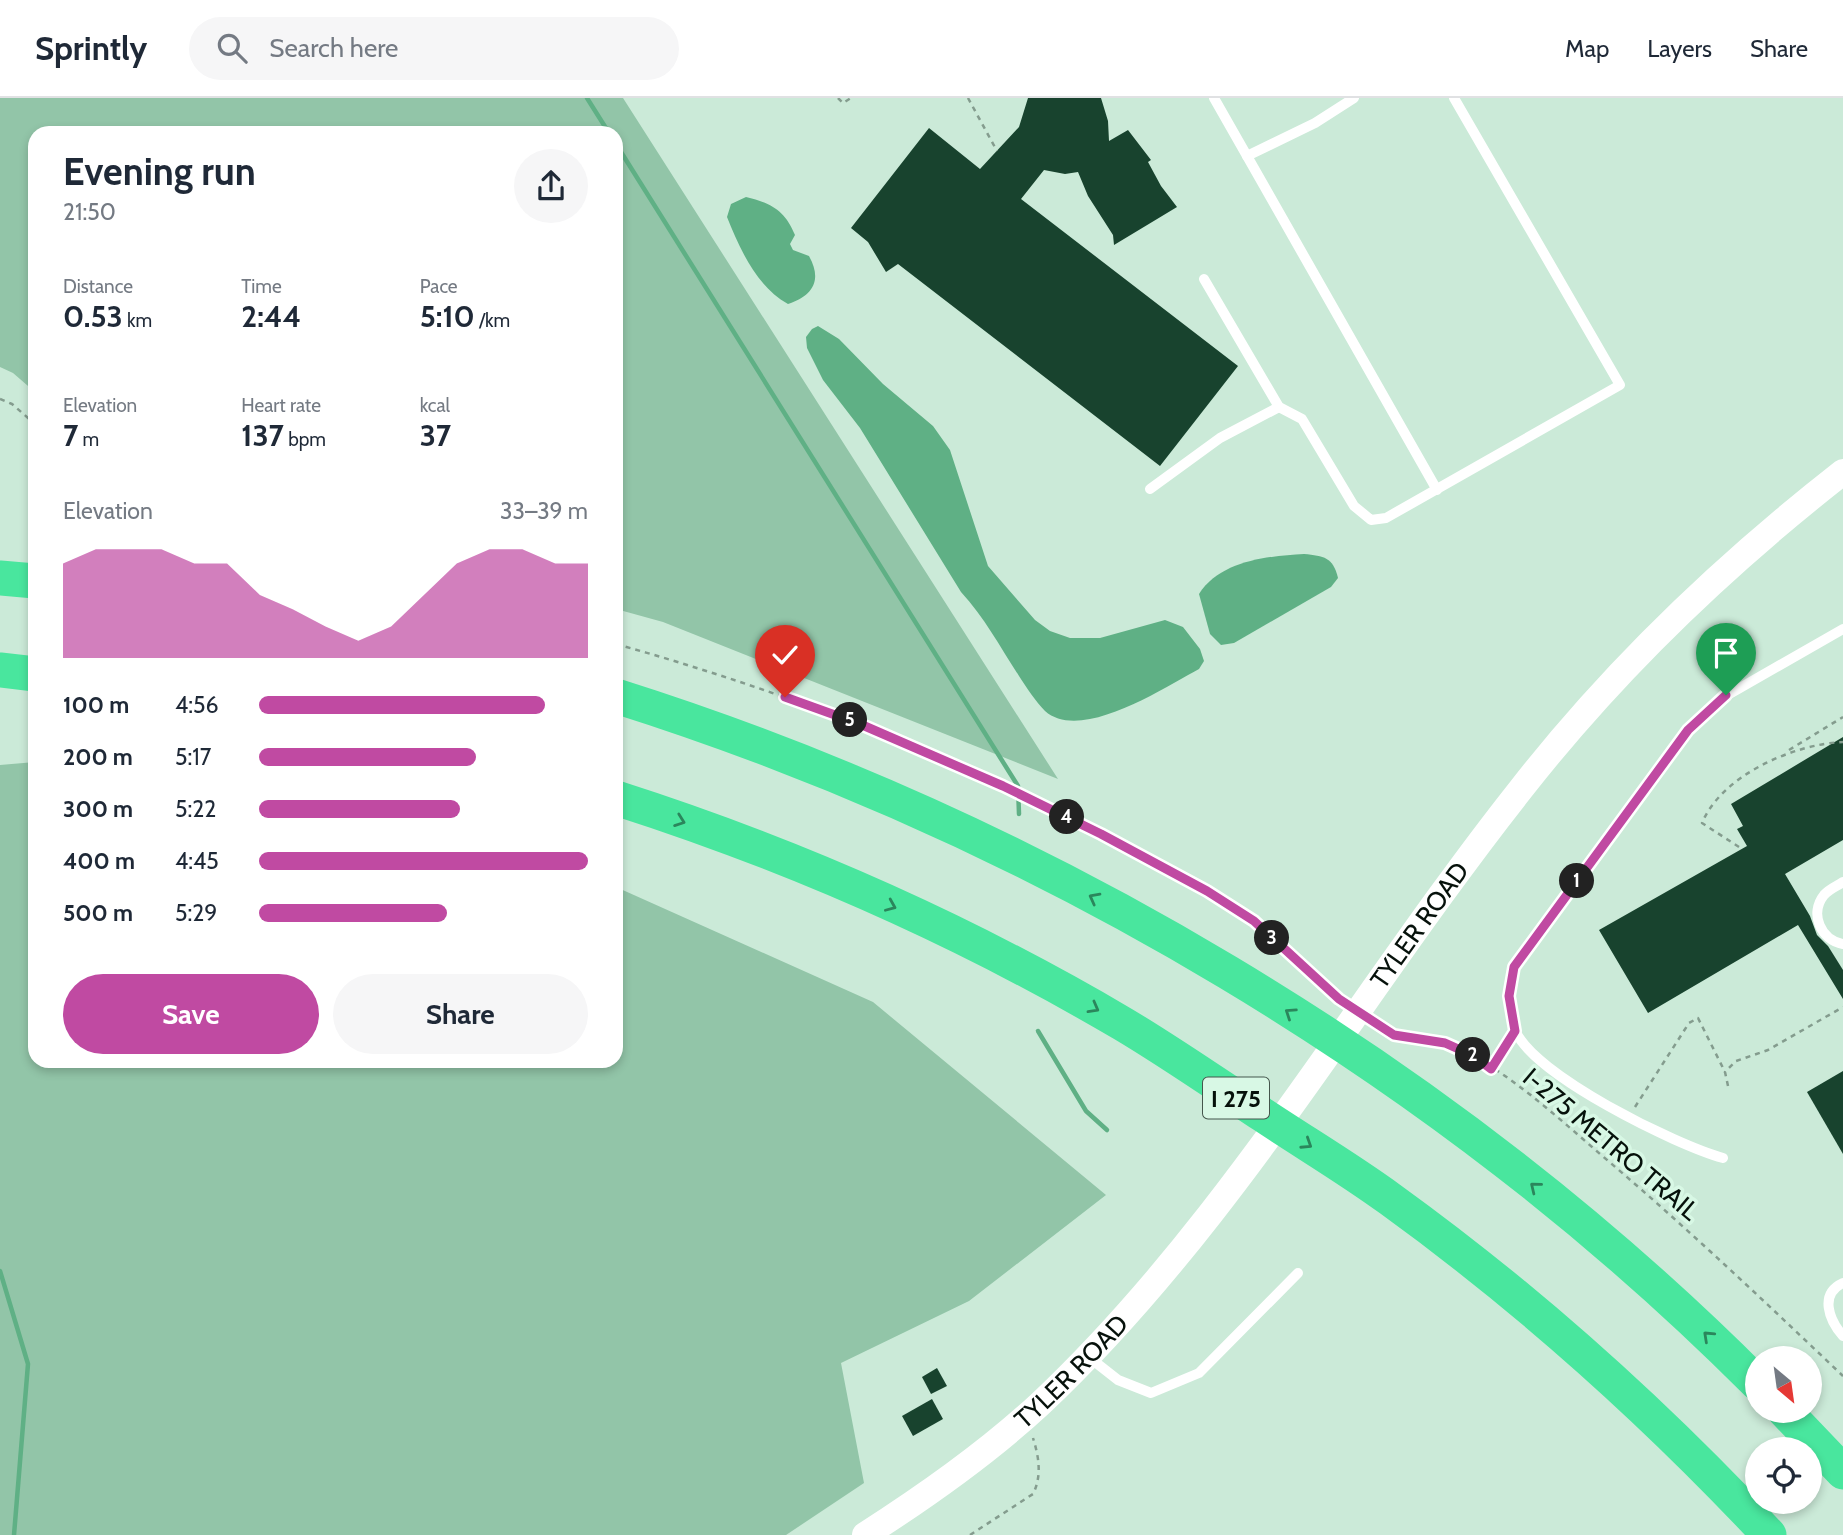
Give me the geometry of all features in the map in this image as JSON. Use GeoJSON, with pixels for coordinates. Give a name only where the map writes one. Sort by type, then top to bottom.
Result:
{"type":"FeatureCollection","features":[{"type":"Feature","properties":{"kind":"highway"},"geometry":{"type":"LineString","coordinates":[[0,578],[28,580]]}},
{"type":"Feature","properties":{"kind":"highway"},"geometry":{"type":"LineString","coordinates":[[0,670],[28,673]]}},
{"type":"Feature","properties":{"kind":"highway"},"geometry":{"type":"LineString","coordinates":[[623,698],[801,762],[927,816],[1084,892],[1252,988],[1392,1081],[1522,1177],[1636,1271],[1745,1372]]}},
{"type":"Feature","properties":{"kind":"highway","name":"I 275"},"geometry":{"type":"LineString","coordinates":[[623,800],[717,834],[902,910],[1043,980],[1164,1050],[1389,1198],[1471,1261],[1629,1396],[1769,1535]]}},
{"type":"Feature","properties":{"kind":"highway"},"geometry":{"type":"LineString","coordinates":[[1796,1423],[1843,1472]]}},
{"type":"Feature","properties":{"kind":"street","name":"TYLER ROAD"},"geometry":{"type":"LineString","coordinates":[[865,1535],[962,1468],[1026,1416],[1151,1287],[1206,1220],[1520,790],[1609,685],[1719,576],[1843,472]]}},
{"type":"Feature","properties":{"kind":"lane"},"geometry":{"type":"LineString","coordinates":[[1214,98],[1437,490]]}},
{"type":"Feature","properties":{"kind":"lane"},"geometry":{"type":"LineString","coordinates":[[1247,156],[1315,123],[1354,98]]}},
{"type":"Feature","properties":{"kind":"lane"},"geometry":{"type":"LineString","coordinates":[[1204,278],[1279,407],[1302,419],[1354,506],[1365,517],[1386,518],[1620,385],[1454,98]]}},
{"type":"Feature","properties":{"kind":"lane"},"geometry":{"type":"LineString","coordinates":[[1150,489],[1220,438],[1279,407]]}},
{"type":"Feature","properties":{"kind":"lane"},"geometry":{"type":"LineString","coordinates":[[1723,1158],[1687,1146],[1627,1118],[1535,1057],[1515,1031],[1509,996],[1514,967],[1688,730],[1726,695],[1843,629]]}},
{"type":"Feature","properties":{"kind":"lane"},"geometry":{"type":"LineString","coordinates":[[1843,882],[1822,897],[1817,915],[1825,934],[1843,944]]}},
{"type":"Feature","properties":{"kind":"lane"},"geometry":{"type":"LineString","coordinates":[[1087,1355],[1118,1380],[1151,1393],[1199,1373],[1298,1273]]}},
{"type":"Feature","properties":{"kind":"lane"},"geometry":{"type":"LineString","coordinates":[[1843,1283],[1835,1286],[1828,1297],[1829,1310],[1843,1336]]}},
{"type":"Feature","properties":{"kind":"path"},"geometry":{"type":"LineString","coordinates":[[838,98],[844,103],[852,98]]}},
{"type":"Feature","properties":{"kind":"path"},"geometry":{"type":"LineString","coordinates":[[968,98],[997,151]]}},
{"type":"Feature","properties":{"kind":"path"},"geometry":{"type":"LineString","coordinates":[[0,398],[28,418]]}},
{"type":"Feature","properties":{"kind":"path","name":"I-275 METRO TRAIL"},"geometry":{"type":"LineString","coordinates":[[623,646],[710,670],[860,724],[1035,800],[1207,891],[1254,921],[1364,1007],[1394,1035],[1445,1043],[1474,1056],[1556,1116],[1676,1218],[1843,1376]]}},
{"type":"Feature","properties":{"kind":"path"},"geometry":{"type":"LineString","coordinates":[[1739,846],[1702,823],[1705,816],[1726,792],[1763,764],[1843,717]]}},
{"type":"Feature","properties":{"kind":"path"},"geometry":{"type":"LineString","coordinates":[[1786,752],[1843,742]]}},
{"type":"Feature","properties":{"kind":"path"},"geometry":{"type":"LineString","coordinates":[[1725,1072],[1736,1061],[1768,1050],[1843,1007]]}},
{"type":"Feature","properties":{"kind":"path"},"geometry":{"type":"LineString","coordinates":[[1627,1118],[1689,1023],[1698,1018],[1725,1072],[1728,1086]]}},
{"type":"Feature","properties":{"kind":"path"},"geometry":{"type":"LineString","coordinates":[[1491,1069],[1515,1031]]}},
{"type":"Feature","properties":{"kind":"path"},"geometry":{"type":"LineString","coordinates":[[970,1535],[1033,1494],[1038,1483],[1038,1454],[1026,1416]]}},
{"type":"Feature","properties":{"kind":"shaded area"},"geometry":{"type":"Polygon","coordinates":[[[0,98],[623,98],[1058,779],[663,622],[623,611],[623,126],[28,126],[28,386],[13,373],[0,367],[0,98]]]}},
{"type":"Feature","properties":{"kind":"shaded area"},"geometry":{"type":"Polygon","coordinates":[[[746,197],[770,205],[782,214],[795,235],[790,244],[793,250],[809,256],[815,280],[809,292],[796,301],[788,304],[767,287],[750,266],[738,242],[727,217],[731,204],[746,197]]]}},
{"type":"Feature","properties":{"kind":"shaded area"},"geometry":{"type":"Polygon","coordinates":[[[818,326],[839,339],[883,384],[933,426],[950,450],[988,566],[1035,620],[1050,631],[1070,638],[1100,638],[1165,620],[1183,627],[1200,649],[1204,661],[1199,669],[1145,699],[1101,717],[1061,719],[1045,711],[1028,690],[985,622],[961,592],[860,428],[823,380],[807,348],[806,337],[818,326]]]}},
{"type":"Feature","properties":{"kind":"shaded area"},"geometry":{"type":"Polygon","coordinates":[[[1304,554],[1322,557],[1330,562],[1338,578],[1331,587],[1234,643],[1221,645],[1210,634],[1199,594],[1208,583],[1219,574],[1246,562],[1304,554]]]}},
{"type":"Feature","properties":{"kind":"shaded area"},"geometry":{"type":"Polygon","coordinates":[[[28,763],[28,1068],[623,1068],[623,890],[873,1002],[1106,1195],[969,1301],[841,1363],[864,1483],[786,1535],[0,1535],[0,765],[28,763]]]}},
{"type":"Feature","properties":{"kind":"building"},"geometry":{"type":"Polygon","coordinates":[[[1028,98],[1101,98],[1108,121],[1109,141],[1128,130],[1151,160],[1148,162],[1161,186],[1177,207],[1114,245],[1113,235],[1088,196],[1078,172],[1065,174],[1044,170],[1021,199],[1238,366],[1160,466],[898,264],[886,272],[868,242],[851,228],[929,128],[980,169],[1019,127],[1028,98]]]}},
{"type":"Feature","properties":{"kind":"building"},"geometry":{"type":"Polygon","coordinates":[[[1843,737],[1843,840],[1785,874],[1810,916],[1817,935],[1828,946],[1843,970],[1843,999],[1798,925],[1648,1013],[1599,930],[1747,846],[1737,829],[1743,826],[1731,804],[1843,737]]]}},
{"type":"Feature","properties":{"kind":"building"},"geometry":{"type":"Polygon","coordinates":[[[1843,1071],[1843,1154],[1807,1092],[1843,1071]]]}},
{"type":"Feature","properties":{"kind":"building"},"geometry":{"type":"Polygon","coordinates":[[[937,1368],[947,1386],[931,1394],[922,1377],[937,1368]]]}},
{"type":"Feature","properties":{"kind":"building"},"geometry":{"type":"Polygon","coordinates":[[[932,1399],[943,1419],[913,1436],[902,1416],[932,1399]]]}},
{"type":"Feature","properties":{"kind":"waterway"},"geometry":{"type":"LineString","coordinates":[[587,98],[605,126]]}},
{"type":"Feature","properties":{"kind":"waterway"},"geometry":{"type":"LineString","coordinates":[[623,155],[1018,786],[1019,814]]}},
{"type":"Feature","properties":{"kind":"waterway"},"geometry":{"type":"LineString","coordinates":[[1038,1031],[1086,1111],[1107,1130]]}},
{"type":"Feature","properties":{"kind":"waterway"},"geometry":{"type":"LineString","coordinates":[[0,1271],[28,1364],[14,1535]]}},
{"type":"Feature","properties":{"kind":"route"},"geometry":{"type":"LineString","coordinates":[[785,697],[860,724],[1035,800],[1101,834],[1207,891],[1254,921],[1339,999],[1394,1035],[1445,1043],[1474,1056],[1491,1069],[1515,1031],[1509,996],[1514,967],[1688,730],[1726,695]]}}]}
